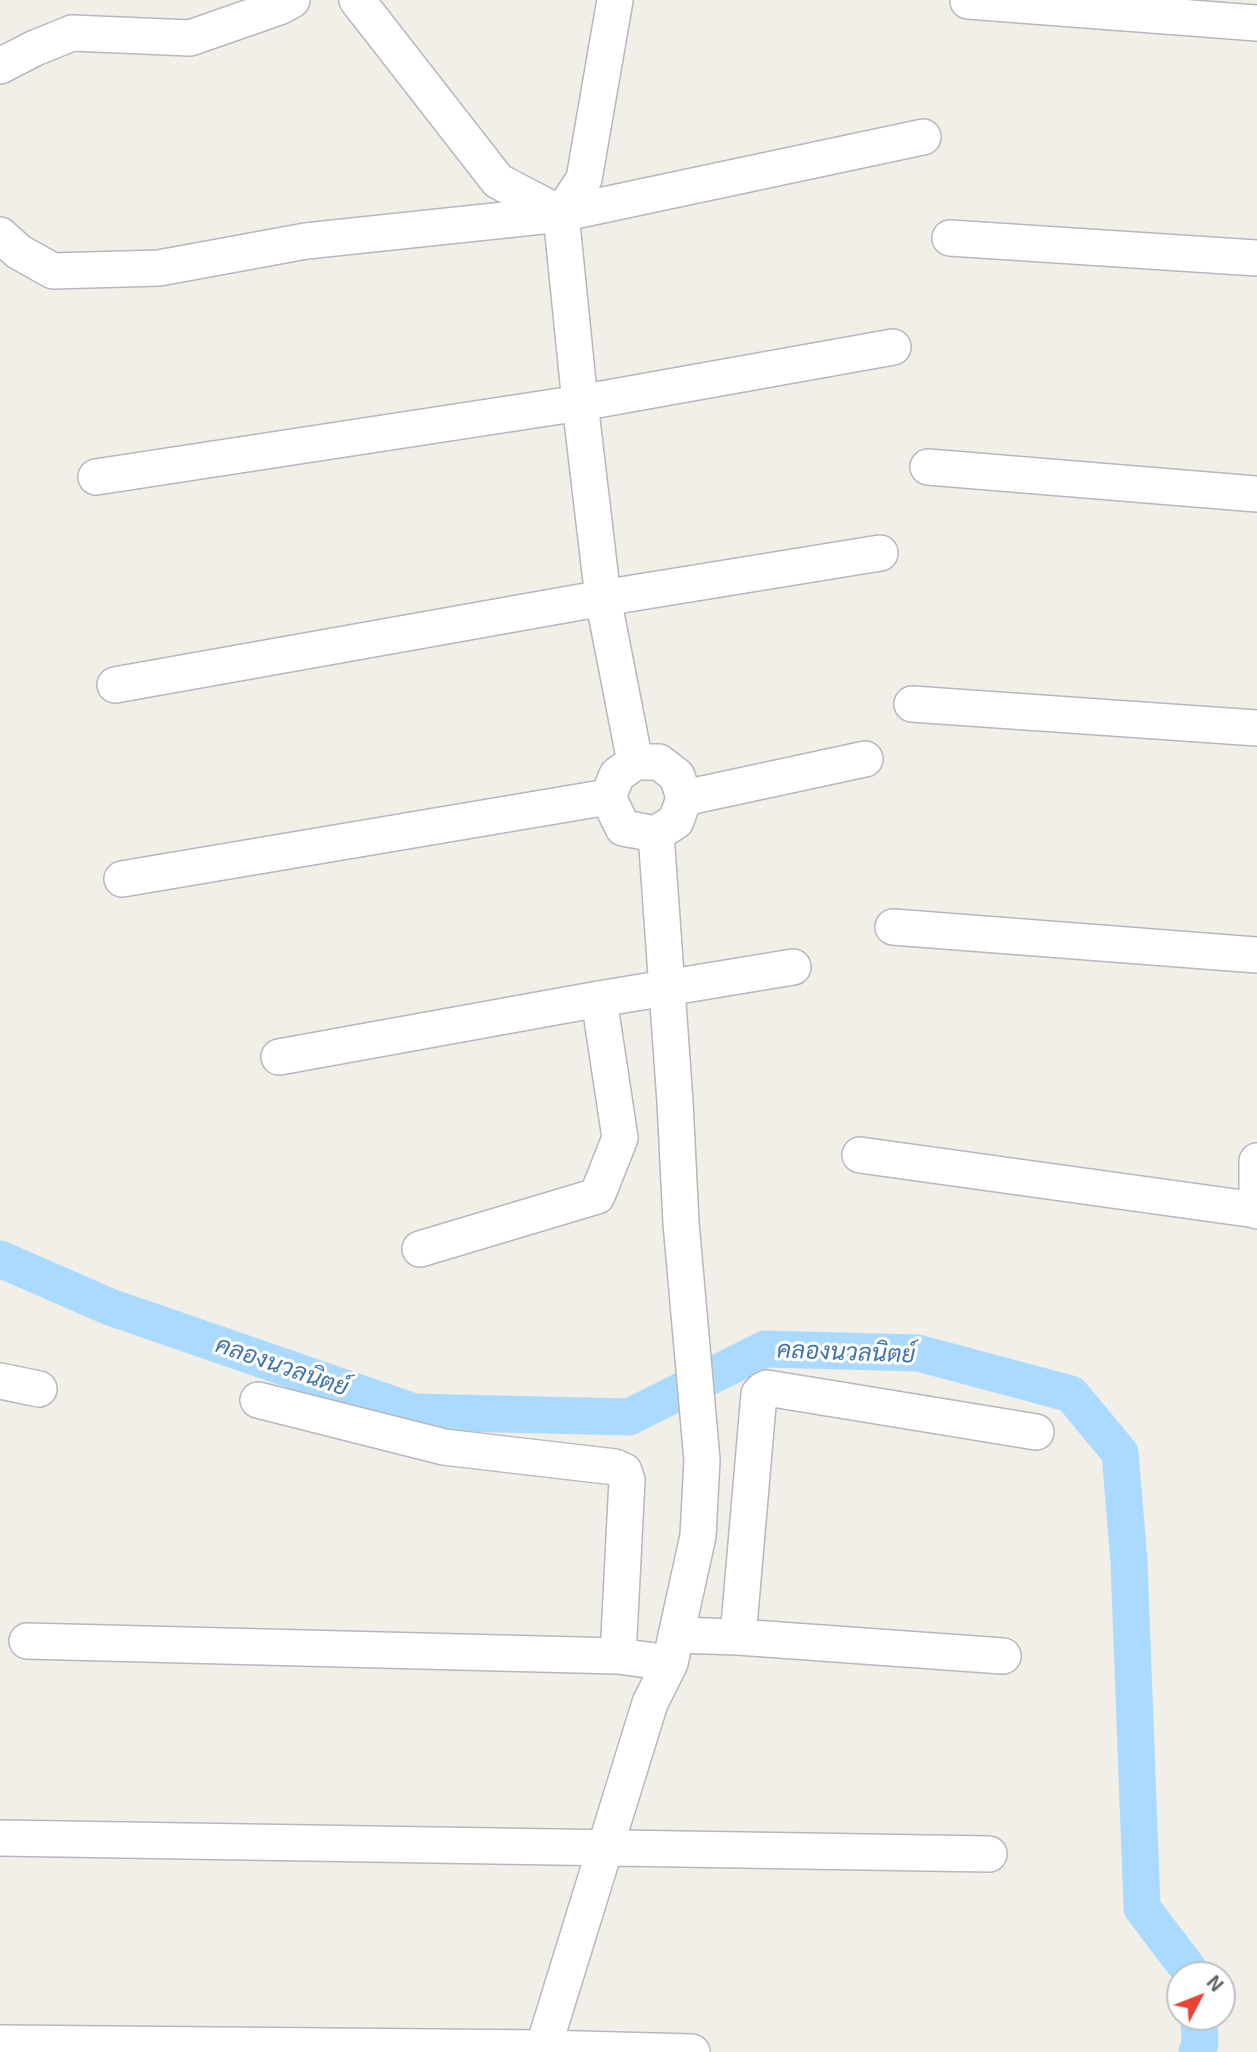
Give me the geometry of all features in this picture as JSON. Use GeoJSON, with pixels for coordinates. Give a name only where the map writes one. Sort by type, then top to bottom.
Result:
{"type":"FeatureCollection","features":[{"type":"Feature","properties":{"kind":"street"},"geometry":{"type":"LineString","coordinates":[[0,66],[72,33],[190,38],[292,0]]}},
{"type":"Feature","properties":{"kind":"street"},"geometry":{"type":"LineString","coordinates":[[357,0],[498,181],[562,214]]}},
{"type":"Feature","properties":{"kind":"street"},"geometry":{"type":"LineString","coordinates":[[615,0],[584,179],[562,214],[580,403],[603,598],[635,762]]}},
{"type":"Feature","properties":{"kind":"street"},"geometry":{"type":"LineString","coordinates":[[968,1],[1257,23]]}},
{"type":"Feature","properties":{"kind":"street"},"geometry":{"type":"LineString","coordinates":[[0,235],[19,252],[53,271],[159,268],[306,241],[562,214],[923,137]]}},
{"type":"Feature","properties":{"kind":"street"},"geometry":{"type":"LineString","coordinates":[[950,237],[1257,258]]}},
{"type":"Feature","properties":{"kind":"street"},"geometry":{"type":"LineString","coordinates":[[96,477],[580,403],[894,347]]}},
{"type":"Feature","properties":{"kind":"street"},"geometry":{"type":"LineString","coordinates":[[928,467],[1257,494]]}},
{"type":"Feature","properties":{"kind":"street"},"geometry":{"type":"LineString","coordinates":[[115,685],[603,598],[880,553]]}},
{"type":"Feature","properties":{"kind":"street"},"geometry":{"type":"LineString","coordinates":[[912,704],[1257,728]]}},
{"type":"Feature","properties":{"kind":"street"},"geometry":{"type":"LineString","coordinates":[[684,798],[864,759]]}},
{"type":"Feature","properties":{"kind":"street"},"geometry":{"type":"LineString","coordinates":[[635,762],[659,762],[677,776],[684,798],[676,821],[656,834],[623,828],[608,797],[617,775],[635,762]]}},
{"type":"Feature","properties":{"kind":"street"},"geometry":{"type":"LineString","coordinates":[[122,879],[608,797]]}},
{"type":"Feature","properties":{"kind":"street"},"geometry":{"type":"LineString","coordinates":[[542,2050],[650,1703],[673,1649],[698,1536],[702,1460],[681,1223],[656,834]]}},
{"type":"Feature","properties":{"kind":"street"},"geometry":{"type":"LineString","coordinates":[[893,927],[1257,955]]}},
{"type":"Feature","properties":{"kind":"street"},"geometry":{"type":"LineString","coordinates":[[279,1056],[793,967]]}},
{"type":"Feature","properties":{"kind":"street"},"geometry":{"type":"LineString","coordinates":[[420,1249],[597,1196],[620,1138],[599,999]]}},
{"type":"Feature","properties":{"kind":"street"},"geometry":{"type":"LineString","coordinates":[[860,1155],[1257,1211],[1257,1161]]}},
{"type":"Feature","properties":{"kind":"street"},"geometry":{"type":"LineString","coordinates":[[0,1381],[39,1389]]}},
{"type":"Feature","properties":{"kind":"street"},"geometry":{"type":"LineString","coordinates":[[737,1637],[759,1394],[763,1390],[767,1388],[1036,1432]]}},
{"type":"Feature","properties":{"kind":"street"},"geometry":{"type":"LineString","coordinates":[[258,1400],[444,1447],[615,1467],[624,1471],[627,1480],[618,1656]]}},
{"type":"Feature","properties":{"kind":"street"},"geometry":{"type":"LineString","coordinates":[[27,1641],[618,1656],[737,1637],[1003,1656]]}},
{"type":"Feature","properties":{"kind":"street"},"geometry":{"type":"LineString","coordinates":[[0,1838],[989,1854]]}},
{"type":"Feature","properties":{"kind":"street"},"geometry":{"type":"LineString","coordinates":[[0,2043],[692,2052]]}},
{"type":"Feature","properties":{"kind":"waterway","name":"คลองนวลนิตย์"},"geometry":{"type":"LineString","coordinates":[[0,1259],[110,1307],[414,1412],[629,1417],[765,1349],[918,1353],[1071,1394],[1120,1453],[1129,1562],[1142,1908],[1182,1961]]}},
{"type":"Feature","properties":{"kind":"waterway","name":"คลองนวลนิตย์"},"geometry":{"type":"LineString","coordinates":[[1197,2052],[1200,2031]]}}]}
